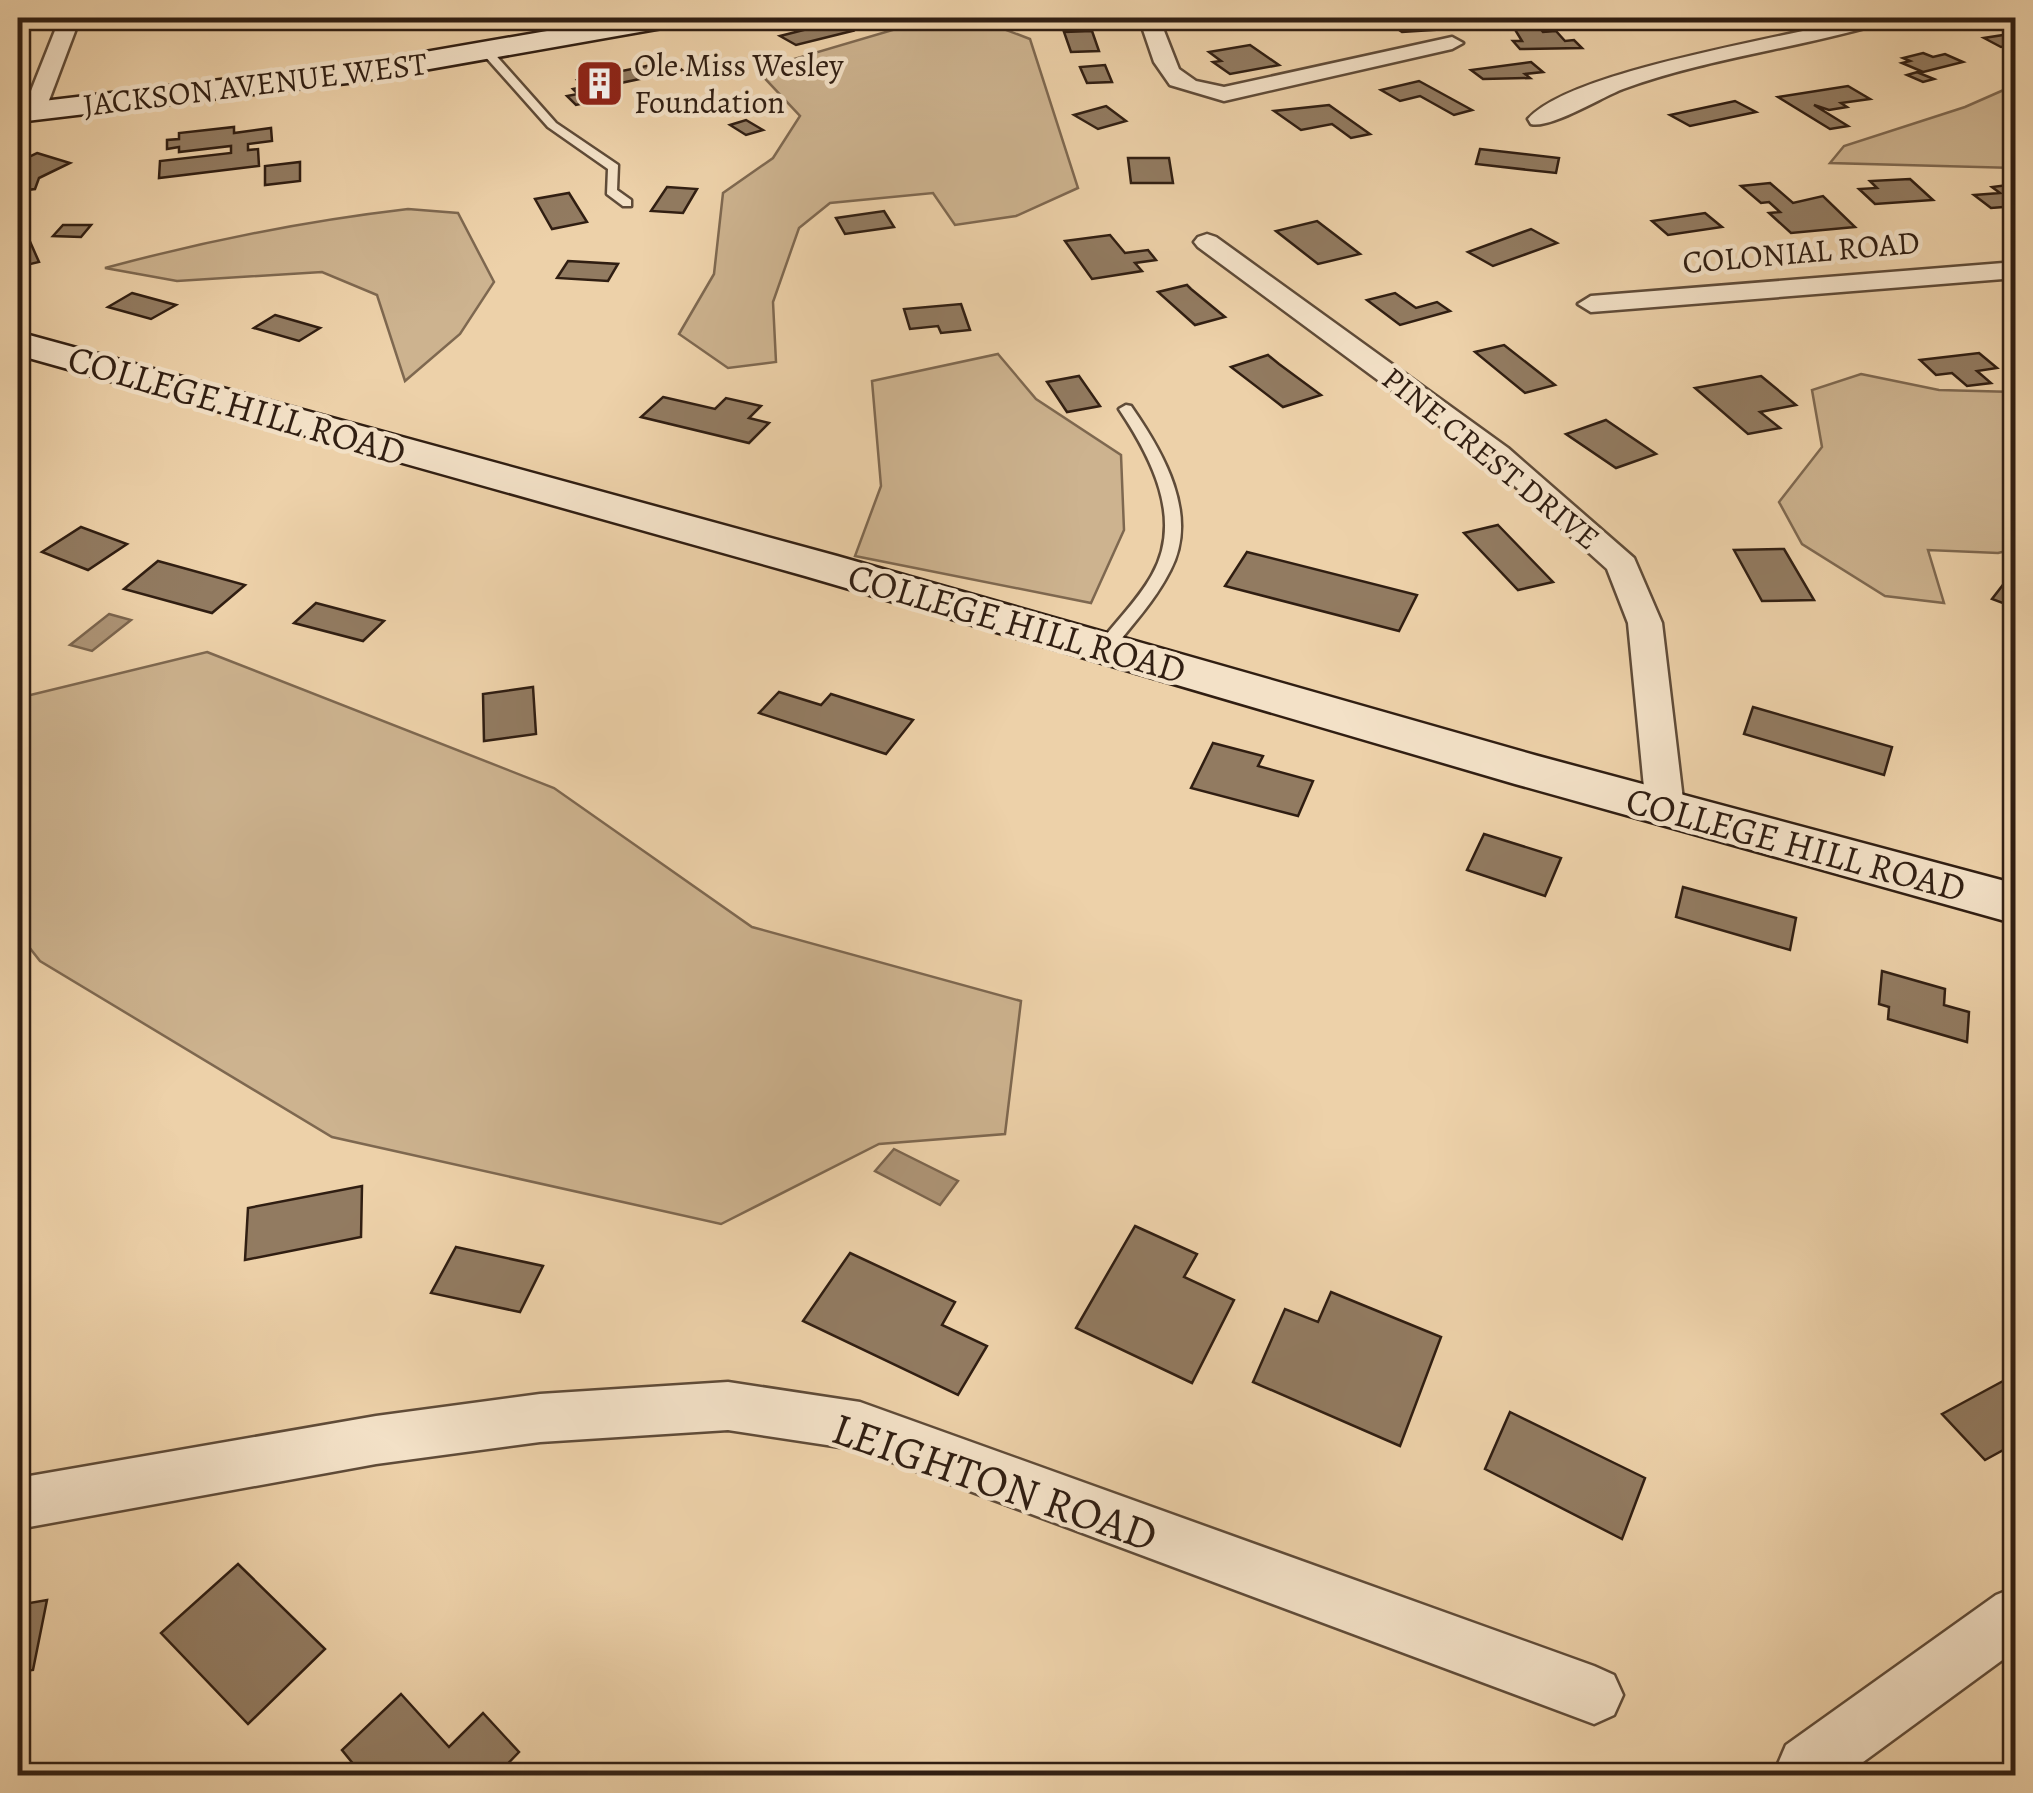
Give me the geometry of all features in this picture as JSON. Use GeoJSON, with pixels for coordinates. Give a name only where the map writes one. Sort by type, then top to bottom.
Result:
{"type":"FeatureCollection","features":[{"type":"Feature","properties":{"kind":"street"},"geometry":{"type":"LineString","coordinates":[[26,112],[72,18]]}},
{"type":"Feature","properties":{"kind":"street","name":"JACKSON AVENUE WEST"},"geometry":{"type":"LineString","coordinates":[[26,112],[200,94],[487,52],[668,18]]}},
{"type":"Feature","properties":{"kind":"street"},"geometry":{"type":"LineString","coordinates":[[1149,18],[1164,69],[1180,83],[1199,91],[1224,94],[1452,43]]}},
{"type":"Feature","properties":{"kind":"street"},"geometry":{"type":"LineString","coordinates":[[1538,119],[1580,95],[1634,78],[1878,18]]}},
{"type":"Feature","properties":{"kind":"street"},"geometry":{"type":"LineString","coordinates":[[1783,23],[1810,34]]}},
{"type":"Feature","properties":{"kind":"street","name":"PINE CREST DRIVE"},"geometry":{"type":"LineString","coordinates":[[1207,242],[1497,454],[1622,565],[1645,623],[1665,808]]}},
{"type":"Feature","properties":{"kind":"street","name":"COLONIAL ROAD"},"geometry":{"type":"LineString","coordinates":[[1591,304],[2016,270]]}},
{"type":"Feature","properties":{"kind":"street","name":"COLLEGE HILL ROAD"},"geometry":{"type":"LineString","coordinates":[[18,344],[2016,904]]}},
{"type":"Feature","properties":{"kind":"street","name":"LEIGHTON ROAD"},"geometry":{"type":"LineString","coordinates":[[18,1504],[376,1440],[540,1418],[728,1406],[860,1426],[1594,1695]]}},
{"type":"Feature","properties":{"kind":"street"},"geometry":{"type":"LineString","coordinates":[[1807,1766],[2016,1614]]}},
{"type":"Feature","properties":{"kind":"lane"},"geometry":{"type":"LineString","coordinates":[[487,52],[552,125],[614,168],[611,192],[627,204]]}},
{"type":"Feature","properties":{"kind":"lane"},"geometry":{"type":"LineString","coordinates":[[1104,649],[1166,563],[1175,530],[1163,477],[1146,438],[1126,410]]}},
{"type":"Feature","properties":{"kind":"shaded area"},"geometry":{"type":"Polygon","coordinates":[[[985,22],[1030,39],[1078,188],[1016,216],[955,225],[933,193],[830,203],[799,228],[773,302],[776,362],[728,368],[679,334],[714,274],[723,193],[773,158],[800,116],[757,70],[906,26],[985,22]]]}},
{"type":"Feature","properties":{"kind":"shaded area"},"geometry":{"type":"Polygon","coordinates":[[[2015,85],[2015,168],[1830,163],[1844,146],[1965,107],[2015,85]]]}},
{"type":"Feature","properties":{"kind":"shaded area"},"geometry":{"type":"Polygon","coordinates":[[[408,209],[458,213],[494,282],[460,334],[405,381],[377,295],[322,272],[177,281],[105,268],[255,233],[408,209]]]}},
{"type":"Feature","properties":{"kind":"shaded area"},"geometry":{"type":"Polygon","coordinates":[[[998,354],[1036,399],[1121,455],[1124,530],[1091,603],[855,556],[881,486],[872,381],[998,354]]]}},
{"type":"Feature","properties":{"kind":"shaded area"},"geometry":{"type":"Polygon","coordinates":[[[1861,374],[1939,390],[2015,392],[2015,549],[1998,553],[1928,550],[1944,603],[1885,596],[1802,544],[1779,502],[1822,447],[1812,390],[1861,374]]]}},
{"type":"Feature","properties":{"kind":"shaded area"},"geometry":{"type":"Polygon","coordinates":[[[109,614],[131,620],[92,651],[70,645],[109,614]]]}},
{"type":"Feature","properties":{"kind":"shaded area"},"geometry":{"type":"Polygon","coordinates":[[[207,652],[554,788],[752,927],[1021,1001],[1005,1134],[879,1144],[721,1224],[332,1137],[40,961],[18,933],[18,698],[207,652]]]}},
{"type":"Feature","properties":{"kind":"shaded area"},"geometry":{"type":"Polygon","coordinates":[[[894,1149],[958,1181],[940,1205],[875,1171],[894,1149]]]}},
{"type":"Feature","properties":{"kind":"building"},"geometry":{"type":"Polygon","coordinates":[[[1216,18],[1309,18],[1253,25],[1216,18]]]}},
{"type":"Feature","properties":{"kind":"building"},"geometry":{"type":"Polygon","coordinates":[[[1382,18],[1432,18],[1437,22],[1427,23],[1434,30],[1402,32],[1382,18]]]}},
{"type":"Feature","properties":{"kind":"building"},"geometry":{"type":"Polygon","coordinates":[[[1603,18],[1667,18],[1627,28],[1603,18]]]}},
{"type":"Feature","properties":{"kind":"building"},"geometry":{"type":"Polygon","coordinates":[[[835,22],[852,31],[796,45],[780,36],[835,22]]]}},
{"type":"Feature","properties":{"kind":"building"},"geometry":{"type":"Polygon","coordinates":[[[1539,27],[1543,32],[1556,31],[1565,41],[1574,40],[1582,48],[1520,49],[1513,41],[1522,41],[1514,28],[1539,27]]]}},
{"type":"Feature","properties":{"kind":"building"},"geometry":{"type":"Polygon","coordinates":[[[1092,31],[1099,51],[1071,52],[1064,32],[1092,31]]]}},
{"type":"Feature","properties":{"kind":"building"},"geometry":{"type":"Polygon","coordinates":[[[2016,33],[2016,44],[2001,47],[1984,38],[2016,33]]]}},
{"type":"Feature","properties":{"kind":"building"},"geometry":{"type":"Polygon","coordinates":[[[1250,45],[1279,65],[1230,74],[1213,62],[1221,61],[1209,52],[1250,45]]]}},
{"type":"Feature","properties":{"kind":"building"},"geometry":{"type":"Polygon","coordinates":[[[1923,53],[1933,57],[1945,54],[1963,62],[1919,73],[1934,79],[1923,82],[1907,75],[1921,71],[1902,63],[1910,61],[1903,58],[1923,53]]]}},
{"type":"Feature","properties":{"kind":"building","name":"Ole Miss Wesley Foundation"},"geometry":{"type":"Polygon","coordinates":[[[671,61],[682,70],[602,87],[613,97],[576,105],[567,96],[578,94],[573,89],[583,87],[577,80],[671,61]]]}},
{"type":"Feature","properties":{"kind":"building"},"geometry":{"type":"Polygon","coordinates":[[[1531,62],[1543,72],[1525,74],[1530,78],[1483,79],[1471,70],[1531,62]]]}},
{"type":"Feature","properties":{"kind":"building"},"geometry":{"type":"Polygon","coordinates":[[[1105,65],[1112,82],[1087,83],[1080,67],[1105,65]]]}},
{"type":"Feature","properties":{"kind":"building"},"geometry":{"type":"Polygon","coordinates":[[[1419,81],[1472,110],[1454,115],[1420,96],[1400,101],[1381,90],[1419,81]]]}},
{"type":"Feature","properties":{"kind":"building"},"geometry":{"type":"Polygon","coordinates":[[[1848,86],[1870,99],[1841,103],[1847,107],[1829,110],[1814,105],[1848,126],[1830,129],[1778,97],[1848,86]]]}},
{"type":"Feature","properties":{"kind":"building"},"geometry":{"type":"Polygon","coordinates":[[[1735,101],[1756,112],[1690,126],[1670,115],[1735,101]]]}},
{"type":"Feature","properties":{"kind":"building"},"geometry":{"type":"Polygon","coordinates":[[[1329,105],[1370,134],[1351,138],[1332,124],[1301,130],[1274,111],[1329,105]]]}},
{"type":"Feature","properties":{"kind":"building"},"geometry":{"type":"Polygon","coordinates":[[[1106,106],[1126,121],[1098,129],[1074,115],[1106,106]]]}},
{"type":"Feature","properties":{"kind":"building"},"geometry":{"type":"Polygon","coordinates":[[[746,120],[763,130],[746,135],[730,125],[746,120]]]}},
{"type":"Feature","properties":{"kind":"building"},"geometry":{"type":"Polygon","coordinates":[[[234,127],[234,133],[271,128],[272,141],[248,144],[248,150],[258,149],[259,166],[159,178],[160,161],[231,153],[231,146],[179,152],[179,147],[167,149],[167,140],[179,139],[179,133],[234,127]]]}},
{"type":"Feature","properties":{"kind":"building"},"geometry":{"type":"Polygon","coordinates":[[[1480,149],[1559,158],[1556,173],[1476,164],[1480,149]]]}},
{"type":"Feature","properties":{"kind":"building"},"geometry":{"type":"Polygon","coordinates":[[[37,153],[70,163],[39,178],[35,189],[18,191],[18,162],[37,153]]]}},
{"type":"Feature","properties":{"kind":"building"},"geometry":{"type":"Polygon","coordinates":[[[1128,158],[1169,158],[1173,183],[1131,183],[1128,158]]]}},
{"type":"Feature","properties":{"kind":"building"},"geometry":{"type":"Polygon","coordinates":[[[300,162],[300,181],[265,185],[265,166],[300,162]]]}},
{"type":"Feature","properties":{"kind":"building"},"geometry":{"type":"Polygon","coordinates":[[[1910,179],[1933,200],[1875,204],[1859,189],[1877,188],[1870,181],[1910,179]]]}},
{"type":"Feature","properties":{"kind":"building"},"geometry":{"type":"Polygon","coordinates":[[[1770,183],[1793,203],[1823,196],[1855,227],[1791,233],[1769,213],[1780,212],[1769,202],[1761,203],[1741,186],[1770,183]]]}},
{"type":"Feature","properties":{"kind":"building"},"geometry":{"type":"Polygon","coordinates":[[[2016,184],[2016,206],[1991,208],[1974,195],[2000,193],[1992,187],[2016,184]]]}},
{"type":"Feature","properties":{"kind":"building"},"geometry":{"type":"Polygon","coordinates":[[[667,187],[697,189],[683,213],[651,211],[667,187]]]}},
{"type":"Feature","properties":{"kind":"building"},"geometry":{"type":"Polygon","coordinates":[[[569,193],[587,222],[552,229],[535,199],[569,193]]]}},
{"type":"Feature","properties":{"kind":"building"},"geometry":{"type":"Polygon","coordinates":[[[884,211],[894,227],[845,234],[836,218],[884,211]]]}},
{"type":"Feature","properties":{"kind":"building"},"geometry":{"type":"Polygon","coordinates":[[[1705,213],[1722,227],[1668,235],[1652,221],[1705,213]]]}},
{"type":"Feature","properties":{"kind":"building"},"geometry":{"type":"Polygon","coordinates":[[[1317,221],[1360,254],[1318,264],[1276,231],[1317,221]]]}},
{"type":"Feature","properties":{"kind":"building"},"geometry":{"type":"Polygon","coordinates":[[[63,225],[91,225],[81,237],[53,236],[63,225]]]}},
{"type":"Feature","properties":{"kind":"building"},"geometry":{"type":"Polygon","coordinates":[[[1531,229],[1557,243],[1493,266],[1468,252],[1531,229]]]}},
{"type":"Feature","properties":{"kind":"building"},"geometry":{"type":"Polygon","coordinates":[[[1110,235],[1125,253],[1148,250],[1156,260],[1135,263],[1142,271],[1092,279],[1065,241],[1110,235]]]}},
{"type":"Feature","properties":{"kind":"building"},"geometry":{"type":"Polygon","coordinates":[[[28,237],[39,262],[18,267],[18,239],[28,237]]]}},
{"type":"Feature","properties":{"kind":"building"},"geometry":{"type":"Polygon","coordinates":[[[568,261],[618,264],[608,281],[557,278],[568,261]]]}},
{"type":"Feature","properties":{"kind":"building"},"geometry":{"type":"Polygon","coordinates":[[[1187,285],[1225,317],[1195,325],[1158,292],[1187,285]]]}},
{"type":"Feature","properties":{"kind":"building"},"geometry":{"type":"Polygon","coordinates":[[[132,293],[176,305],[151,319],[108,307],[132,293]]]}},
{"type":"Feature","properties":{"kind":"building"},"geometry":{"type":"Polygon","coordinates":[[[1395,293],[1416,308],[1437,302],[1450,311],[1400,325],[1367,300],[1395,293]]]}},
{"type":"Feature","properties":{"kind":"building"},"geometry":{"type":"Polygon","coordinates":[[[961,304],[970,330],[941,333],[938,326],[910,329],[904,309],[961,304]]]}},
{"type":"Feature","properties":{"kind":"building"},"geometry":{"type":"Polygon","coordinates":[[[275,315],[320,328],[299,341],[254,328],[275,315]]]}},
{"type":"Feature","properties":{"kind":"building"},"geometry":{"type":"Polygon","coordinates":[[[1504,345],[1555,385],[1525,393],[1475,352],[1504,345]]]}},
{"type":"Feature","properties":{"kind":"building"},"geometry":{"type":"Polygon","coordinates":[[[1979,353],[1997,368],[1977,371],[1991,383],[1967,386],[1952,373],[1936,375],[1920,360],[1979,353]]]}},
{"type":"Feature","properties":{"kind":"building"},"geometry":{"type":"Polygon","coordinates":[[[1268,355],[1321,395],[1283,407],[1231,367],[1268,355]]]}},
{"type":"Feature","properties":{"kind":"building"},"geometry":{"type":"Polygon","coordinates":[[[1079,376],[1100,406],[1067,412],[1047,382],[1079,376]]]}},
{"type":"Feature","properties":{"kind":"building"},"geometry":{"type":"Polygon","coordinates":[[[1761,376],[1796,405],[1760,412],[1780,428],[1748,434],[1695,388],[1761,376]]]}},
{"type":"Feature","properties":{"kind":"building"},"geometry":{"type":"Polygon","coordinates":[[[663,397],[715,409],[726,398],[761,406],[749,418],[769,423],[749,443],[641,417],[663,397]]]}},
{"type":"Feature","properties":{"kind":"building"},"geometry":{"type":"Polygon","coordinates":[[[1606,420],[1656,454],[1616,468],[1566,434],[1606,420]]]}},
{"type":"Feature","properties":{"kind":"building"},"geometry":{"type":"Polygon","coordinates":[[[1498,525],[1553,582],[1518,590],[1464,533],[1498,525]]]}},
{"type":"Feature","properties":{"kind":"building"},"geometry":{"type":"Polygon","coordinates":[[[81,527],[127,544],[88,570],[42,552],[81,527]]]}},
{"type":"Feature","properties":{"kind":"building"},"geometry":{"type":"Polygon","coordinates":[[[1784,549],[1814,600],[1762,601],[1734,550],[1784,549]]]}},
{"type":"Feature","properties":{"kind":"building"},"geometry":{"type":"Polygon","coordinates":[[[1247,552],[1417,595],[1399,631],[1225,586],[1247,552]]]}},
{"type":"Feature","properties":{"kind":"building"},"geometry":{"type":"Polygon","coordinates":[[[158,561],[245,585],[212,613],[124,589],[158,561]]]}},
{"type":"Feature","properties":{"kind":"building"},"geometry":{"type":"Polygon","coordinates":[[[2016,568],[2016,608],[1992,599],[2016,568]]]}},
{"type":"Feature","properties":{"kind":"building"},"geometry":{"type":"Polygon","coordinates":[[[316,603],[384,621],[363,641],[294,623],[316,603]]]}},
{"type":"Feature","properties":{"kind":"building"},"geometry":{"type":"Polygon","coordinates":[[[533,687],[536,734],[484,741],[483,694],[533,687]]]}},
{"type":"Feature","properties":{"kind":"building"},"geometry":{"type":"Polygon","coordinates":[[[779,692],[821,705],[831,694],[913,720],[886,754],[759,713],[779,692]]]}},
{"type":"Feature","properties":{"kind":"building"},"geometry":{"type":"Polygon","coordinates":[[[1753,707],[1892,747],[1884,775],[1744,734],[1753,707]]]}},
{"type":"Feature","properties":{"kind":"building"},"geometry":{"type":"Polygon","coordinates":[[[1213,743],[1263,756],[1258,766],[1313,781],[1298,816],[1191,788],[1213,743]]]}},
{"type":"Feature","properties":{"kind":"building"},"geometry":{"type":"Polygon","coordinates":[[[1484,834],[1561,858],[1545,896],[1467,870],[1484,834]]]}},
{"type":"Feature","properties":{"kind":"building"},"geometry":{"type":"Polygon","coordinates":[[[1683,887],[1796,918],[1790,950],[1676,917],[1683,887]]]}},
{"type":"Feature","properties":{"kind":"building"},"geometry":{"type":"Polygon","coordinates":[[[1882,971],[1945,989],[1944,1005],[1969,1012],[1967,1042],[1888,1019],[1889,1007],[1879,1004],[1882,971]]]}},
{"type":"Feature","properties":{"kind":"building"},"geometry":{"type":"Polygon","coordinates":[[[362,1186],[361,1237],[245,1260],[248,1208],[362,1186]]]}},
{"type":"Feature","properties":{"kind":"building"},"geometry":{"type":"Polygon","coordinates":[[[1135,1226],[1197,1254],[1184,1277],[1234,1300],[1192,1383],[1076,1328],[1135,1226]]]}},
{"type":"Feature","properties":{"kind":"building"},"geometry":{"type":"Polygon","coordinates":[[[456,1247],[543,1266],[520,1312],[431,1293],[456,1247]]]}},
{"type":"Feature","properties":{"kind":"building"},"geometry":{"type":"Polygon","coordinates":[[[850,1253],[955,1302],[942,1325],[987,1346],[958,1395],[803,1321],[850,1253]]]}},
{"type":"Feature","properties":{"kind":"building"},"geometry":{"type":"Polygon","coordinates":[[[1331,1292],[1441,1337],[1400,1446],[1253,1382],[1285,1309],[1318,1322],[1331,1292]]]}},
{"type":"Feature","properties":{"kind":"building"},"geometry":{"type":"Polygon","coordinates":[[[2016,1374],[2016,1443],[1985,1460],[1942,1414],[2016,1374]]]}},
{"type":"Feature","properties":{"kind":"building"},"geometry":{"type":"Polygon","coordinates":[[[1510,1412],[1645,1478],[1622,1539],[1485,1469],[1510,1412]]]}},
{"type":"Feature","properties":{"kind":"building"},"geometry":{"type":"Polygon","coordinates":[[[238,1564],[325,1649],[248,1724],[161,1633],[238,1564]]]}},
{"type":"Feature","properties":{"kind":"building"},"geometry":{"type":"Polygon","coordinates":[[[47,1600],[33,1670],[18,1672],[18,1605],[47,1600]]]}},
{"type":"Feature","properties":{"kind":"building"},"geometry":{"type":"Polygon","coordinates":[[[401,1694],[449,1747],[483,1713],[519,1752],[496,1776],[363,1776],[342,1750],[401,1694]]]}},
{"type":"Feature","properties":{"kind":"place","name":"Ole Miss Wesley Foundation"},"geometry":{"type":"Point","coordinates":[599,83]}}]}
